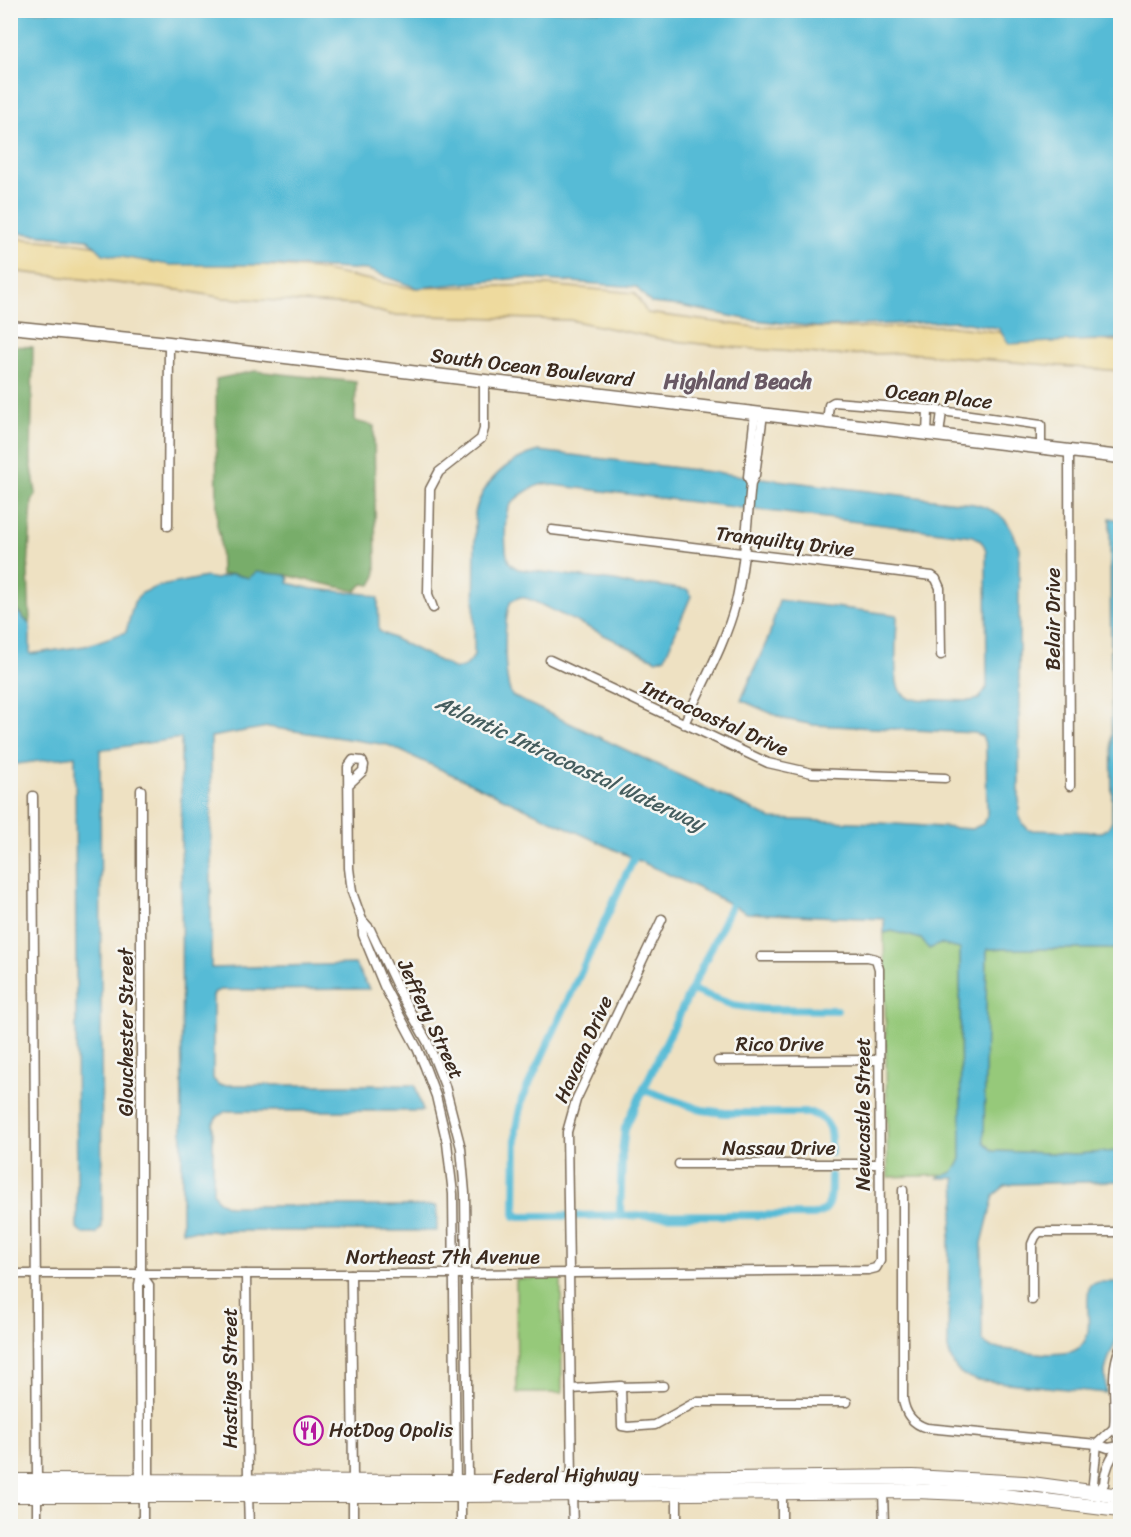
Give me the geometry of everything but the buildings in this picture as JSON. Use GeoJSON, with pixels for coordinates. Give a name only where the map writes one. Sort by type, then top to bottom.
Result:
{"type":"FeatureCollection","features":[{"type":"Feature","properties":{"kind":"main road","name":"South Ocean Boulevard"},"geometry":{"type":"LineString","coordinates":[[10,327],[169,343],[1120,457]]}},
{"type":"Feature","properties":{"kind":"main road","name":"Federal Highway"},"geometry":{"type":"LineString","coordinates":[[353,1488],[461,1495],[572,1487],[678,1486],[782,1492],[855,1491],[913,1477],[990,1480],[1094,1499],[1120,1510]]}},
{"type":"Feature","properties":{"kind":"main road","name":"Federal Highway"},"geometry":{"type":"LineString","coordinates":[[10,1494],[37,1488],[144,1486],[353,1488],[461,1482],[572,1487],[647,1494],[703,1479],[884,1484],[988,1494],[1094,1499],[1120,1496]]}},
{"type":"Feature","properties":{"kind":"main road","name":"Federal Highway"},"geometry":{"type":"LineString","coordinates":[[10,1481],[37,1488],[118,1495],[144,1486],[151,1488],[168,1481],[248,1488]]}},
{"type":"Feature","properties":{"kind":"street"},"geometry":{"type":"LineString","coordinates":[[168,526],[169,343]]}},
{"type":"Feature","properties":{"kind":"street"},"geometry":{"type":"LineString","coordinates":[[433,608],[428,594],[430,489],[440,472],[481,439],[484,429],[483,380]]}},
{"type":"Feature","properties":{"kind":"street","name":"Ocean Place"},"geometry":{"type":"LineString","coordinates":[[827,422],[829,405],[834,402],[942,411],[1041,425],[1041,447]]}},
{"type":"Feature","properties":{"kind":"street"},"geometry":{"type":"LineString","coordinates":[[928,410],[933,434]]}},
{"type":"Feature","properties":{"kind":"street"},"geometry":{"type":"LineString","coordinates":[[933,434],[942,411]]}},
{"type":"Feature","properties":{"kind":"street"},"geometry":{"type":"LineString","coordinates":[[684,724],[723,642],[740,581],[759,414]]}},
{"type":"Feature","properties":{"kind":"street","name":"Belair Drive"},"geometry":{"type":"LineString","coordinates":[[1069,451],[1070,786]]}},
{"type":"Feature","properties":{"kind":"street","name":"Tranquilty Drive"},"geometry":{"type":"LineString","coordinates":[[552,530],[932,576],[939,583],[940,588],[941,655]]}},
{"type":"Feature","properties":{"kind":"street","name":"Intracoastal Drive"},"geometry":{"type":"LineString","coordinates":[[550,660],[756,758],[786,769],[812,773],[945,778]]}},
{"type":"Feature","properties":{"kind":"street","name":"Jeffery Street"},"geometry":{"type":"LineString","coordinates":[[348,785],[349,868],[352,892],[362,920],[363,935],[381,980],[417,1048],[431,1082],[444,1126],[450,1159],[453,1194],[454,1426],[461,1482]]}},
{"type":"Feature","properties":{"kind":"street","name":"Glouchester Street"},"geometry":{"type":"LineString","coordinates":[[141,790],[141,1274],[149,1285],[144,1405],[143,1527]]}},
{"type":"Feature","properties":{"kind":"street"},"geometry":{"type":"LineString","coordinates":[[33,796],[37,1527]]}},
{"type":"Feature","properties":{"kind":"street","name":"Havana Drive"},"geometry":{"type":"LineString","coordinates":[[573,1527],[567,1132],[574,1106],[662,919]]}},
{"type":"Feature","properties":{"kind":"street","name":"Jeffery Street"},"geometry":{"type":"LineString","coordinates":[[362,920],[370,929],[437,1064],[451,1103],[462,1157],[465,1193],[467,1426],[461,1482],[461,1527]]}},
{"type":"Feature","properties":{"kind":"street","name":"Newcastle Street"},"geometry":{"type":"LineString","coordinates":[[761,957],[868,957],[876,959],[879,969],[880,1164],[880,1261],[876,1268]]}},
{"type":"Feature","properties":{"kind":"street","name":"Rico Drive"},"geometry":{"type":"LineString","coordinates":[[718,1061],[879,1060]]}},
{"type":"Feature","properties":{"kind":"street"},"geometry":{"type":"LineString","coordinates":[[450,1159],[462,1157]]}},
{"type":"Feature","properties":{"kind":"street","name":"Nassau Drive"},"geometry":{"type":"LineString","coordinates":[[679,1164],[880,1164]]}},
{"type":"Feature","properties":{"kind":"street"},"geometry":{"type":"LineString","coordinates":[[903,1190],[903,1399],[910,1418],[927,1428],[1097,1444],[1108,1448],[1120,1446]]}},
{"type":"Feature","properties":{"kind":"street"},"geometry":{"type":"LineString","coordinates":[[1032,1300],[1032,1244],[1039,1232],[1120,1232]]}},
{"type":"Feature","properties":{"kind":"street","name":"Northeast 7th Avenue"},"geometry":{"type":"LineString","coordinates":[[10,1274],[465,1275],[868,1270],[876,1268]]}},
{"type":"Feature","properties":{"kind":"street","name":"Hastings Street"},"geometry":{"type":"LineString","coordinates":[[246,1274],[249,1527]]}},
{"type":"Feature","properties":{"kind":"street"},"geometry":{"type":"LineString","coordinates":[[351,1274],[353,1527]]}},
{"type":"Feature","properties":{"kind":"street"},"geometry":{"type":"LineString","coordinates":[[1120,1348],[1114,1368],[1114,1428],[1120,1446]]}},
{"type":"Feature","properties":{"kind":"street"},"geometry":{"type":"LineString","coordinates":[[621,1386],[622,1426],[628,1427],[655,1425],[696,1402],[847,1401]]}},
{"type":"Feature","properties":{"kind":"street"},"geometry":{"type":"LineString","coordinates":[[571,1389],[663,1386]]}},
{"type":"Feature","properties":{"kind":"street"},"geometry":{"type":"LineString","coordinates":[[454,1426],[467,1426]]}},
{"type":"Feature","properties":{"kind":"street"},"geometry":{"type":"LineString","coordinates":[[1094,1499],[1093,1483],[1097,1444],[1114,1428]]}},
{"type":"Feature","properties":{"kind":"street"},"geometry":{"type":"LineString","coordinates":[[1094,1499],[1104,1484],[1105,1472],[1120,1446]]}},
{"type":"Feature","properties":{"kind":"street"},"geometry":{"type":"LineString","coordinates":[[884,1484],[884,1527]]}},
{"type":"Feature","properties":{"kind":"street"},"geometry":{"type":"LineString","coordinates":[[677,1527],[678,1486]]}},
{"type":"Feature","properties":{"kind":"street"},"geometry":{"type":"LineString","coordinates":[[782,1492],[782,1527]]}},
{"type":"Feature","properties":{"kind":"green space"},"geometry":{"type":"Polygon","coordinates":[[[11,346],[33,347],[31,461],[36,493],[32,502],[28,570],[30,625],[11,603],[11,346]]]}},
{"type":"Feature","properties":{"kind":"green space"},"geometry":{"type":"Polygon","coordinates":[[[255,371],[356,382],[355,421],[374,426],[376,576],[371,585],[363,584],[356,591],[286,575],[249,578],[232,574],[221,575],[220,537],[217,525],[216,379],[255,371]]]}},
{"type":"Feature","properties":{"kind":"green space"},"geometry":{"type":"Polygon","coordinates":[[[892,931],[960,949],[961,1159],[956,1170],[950,1175],[888,1177],[884,933],[892,931]]]}},
{"type":"Feature","properties":{"kind":"green space"},"geometry":{"type":"Polygon","coordinates":[[[987,949],[1120,949],[1120,1151],[1076,1154],[993,1151],[983,1142],[987,949]]]}},
{"type":"Feature","properties":{"kind":"green space"},"geometry":{"type":"Polygon","coordinates":[[[561,1278],[562,1393],[517,1393],[516,1279],[561,1278]]]}},
{"type":"Feature","properties":{"kind":"sand"},"geometry":{"type":"Polygon","coordinates":[[[10,238],[79,243],[181,259],[314,269],[411,288],[547,285],[635,293],[647,313],[754,327],[947,326],[1065,340],[1120,341],[1120,371],[909,353],[832,355],[729,347],[666,340],[570,320],[391,315],[357,305],[224,298],[186,291],[11,271],[10,238]]]}},
{"type":"Feature","properties":{"kind":"water"},"geometry":{"type":"Polygon","coordinates":[[[10,11],[1120,11],[1120,339],[1009,344],[998,328],[956,321],[817,327],[746,319],[680,306],[651,303],[636,287],[520,278],[417,288],[368,270],[274,265],[170,265],[103,254],[88,239],[11,232],[10,11]]]}},
{"type":"Feature","properties":{"kind":"water","name":"Atlantic Intracoastal Waterway"},"geometry":{"type":"Polygon","coordinates":[[[539,451],[974,504],[992,510],[1004,518],[1019,548],[1019,815],[1029,830],[1101,832],[1108,828],[1112,821],[1110,518],[1120,520],[1120,949],[987,949],[984,1142],[993,1151],[1076,1154],[1120,1151],[1120,1181],[1005,1186],[994,1195],[982,1243],[982,1340],[994,1348],[1052,1354],[1076,1349],[1084,1342],[1088,1332],[1090,1285],[1099,1282],[1120,1282],[1120,1331],[1105,1371],[1106,1393],[977,1380],[960,1373],[950,1356],[948,1349],[949,1241],[956,1199],[955,1178],[938,1178],[954,1171],[961,1159],[960,949],[940,944],[929,949],[921,939],[892,931],[884,933],[884,919],[747,913],[711,894],[388,745],[268,727],[211,737],[211,968],[355,964],[369,989],[220,990],[215,992],[213,996],[213,1079],[219,1085],[415,1085],[423,1111],[226,1111],[216,1118],[213,1124],[213,1192],[218,1201],[229,1206],[437,1206],[437,1231],[182,1231],[181,738],[100,750],[102,1227],[96,1234],[83,1234],[77,1228],[75,756],[11,765],[10,604],[30,625],[30,654],[85,646],[126,632],[134,602],[142,593],[156,587],[206,577],[216,579],[232,574],[249,578],[256,572],[286,575],[289,579],[288,583],[312,589],[367,594],[378,598],[379,631],[455,669],[459,668],[469,663],[474,655],[475,513],[478,502],[498,473],[539,451]],[[541,485],[520,496],[507,511],[506,544],[508,559],[513,566],[518,569],[615,581],[636,586],[652,585],[688,590],[691,596],[665,657],[656,660],[529,599],[520,597],[511,601],[505,634],[507,676],[512,696],[772,819],[972,829],[983,824],[987,818],[986,746],[982,736],[975,733],[814,725],[784,719],[741,700],[769,636],[779,600],[897,615],[896,670],[900,691],[910,699],[970,701],[979,699],[987,687],[986,555],[983,544],[973,536],[541,485]]]}},
{"type":"Feature","properties":{"kind":"waterway"},"geometry":{"type":"LineString","coordinates":[[638,849],[522,1099],[516,1128],[515,1216],[814,1215],[828,1205],[831,1195],[831,1176]]}},
{"type":"Feature","properties":{"kind":"waterway"},"geometry":{"type":"LineString","coordinates":[[620,1216],[625,1128],[735,898]]}},
{"type":"Feature","properties":{"kind":"waterway"},"geometry":{"type":"LineString","coordinates":[[692,990],[733,1005],[762,1009],[837,1010]]}},
{"type":"Feature","properties":{"kind":"waterway"},"geometry":{"type":"LineString","coordinates":[[644,1090],[702,1110],[725,1113],[811,1113],[827,1124],[831,1139],[831,1153]]}},
{"type":"Feature","properties":{"kind":"place","name":"HotDog Opolis"},"geometry":{"type":"Point","coordinates":[308,1430]}},
{"type":"Feature","properties":{"kind":"district","name":"Highland Beach"},"geometry":{"type":"Point","coordinates":[738,381]}}]}
